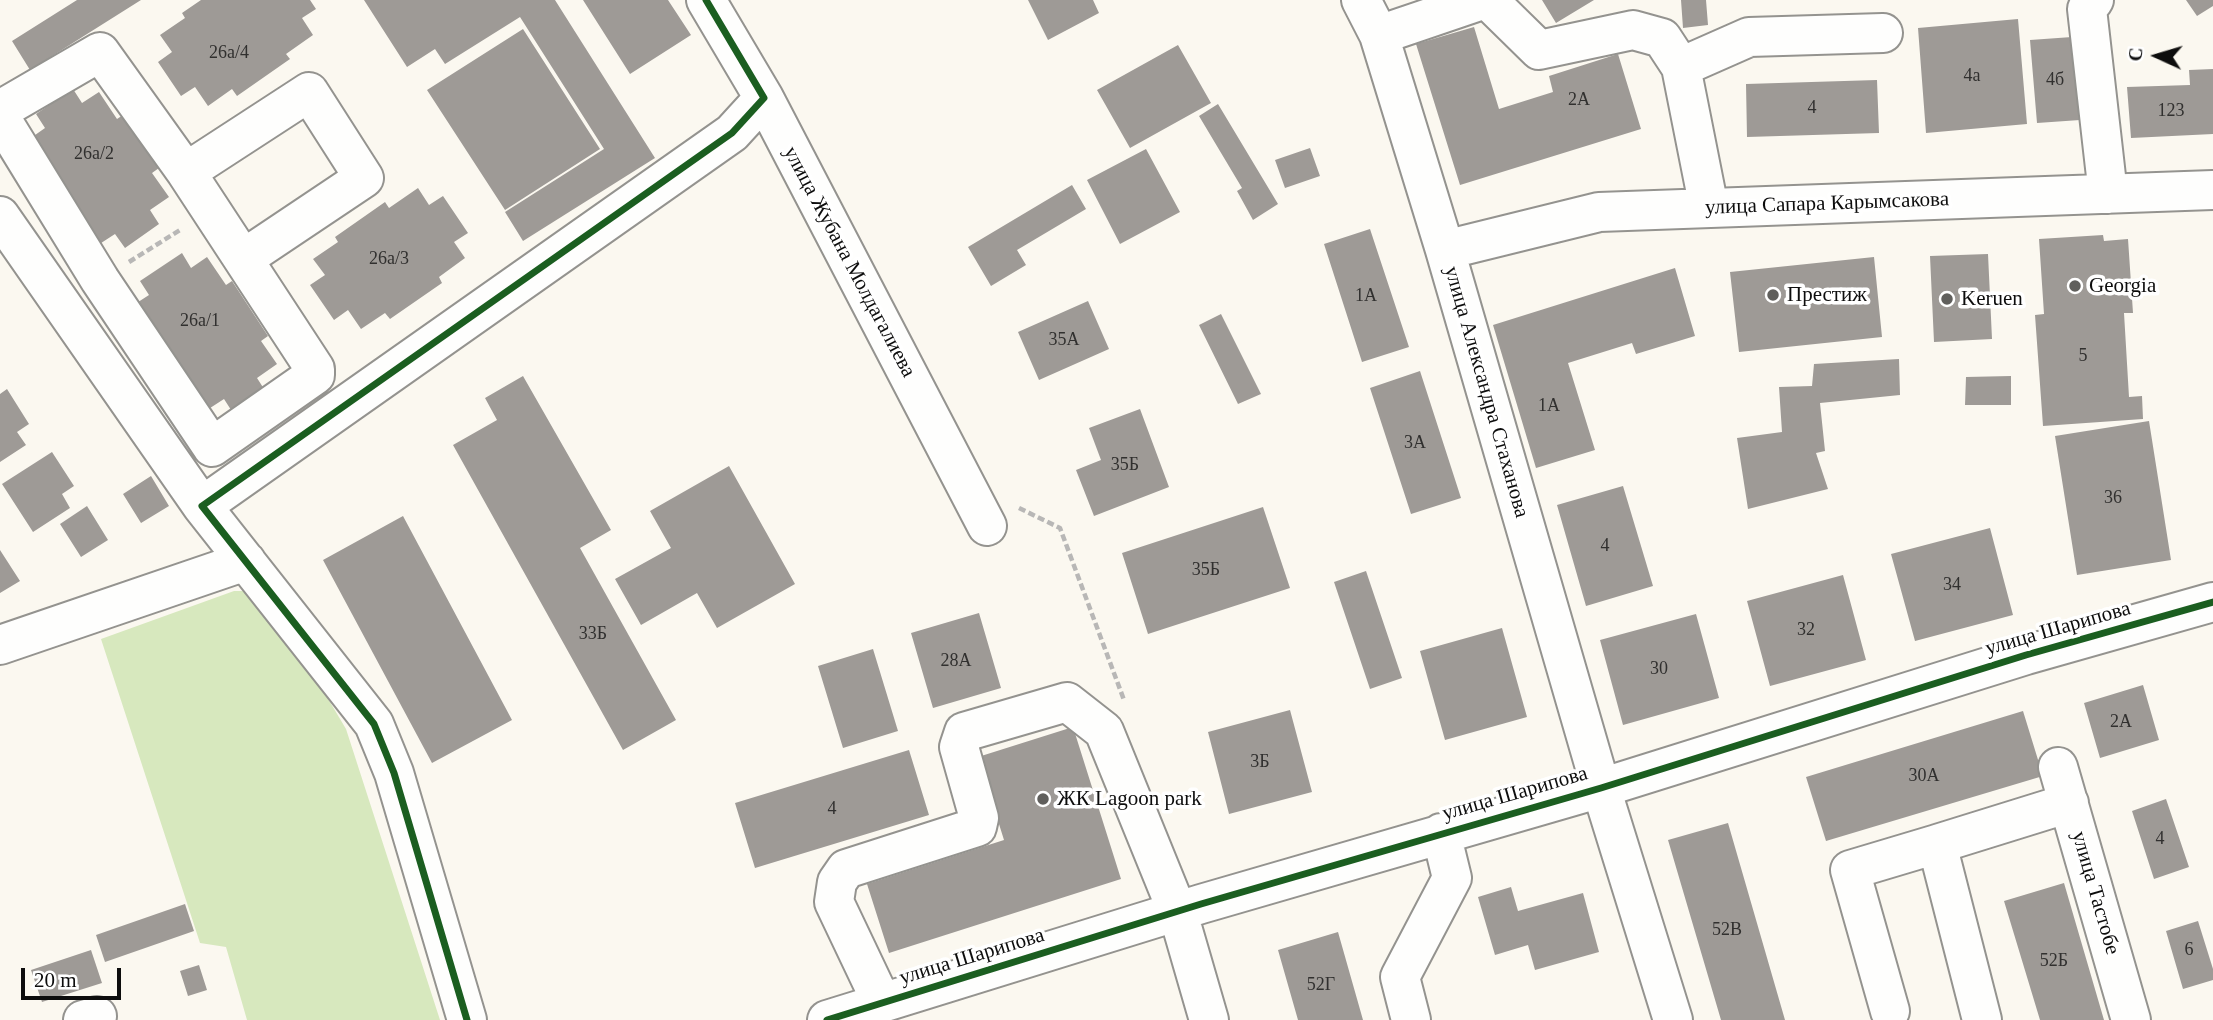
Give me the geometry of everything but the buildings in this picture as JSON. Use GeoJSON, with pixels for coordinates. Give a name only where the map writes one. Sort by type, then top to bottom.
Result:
{"type":"FeatureCollection","features":[{"type":"Feature","properties":{"kind":"street","name":"улица Жубана Молдагалиева"},"geometry":{"type":"LineString","coordinates":[[706,0],[999,515]]}},
{"type":"Feature","properties":{"kind":"street","name":"улица Александра Стаханова"},"geometry":{"type":"LineString","coordinates":[[1361,0],[1379,35],[1445,250],[1601,788],[1673,1020]]}},
{"type":"Feature","properties":{"kind":"street"},"geometry":{"type":"LineString","coordinates":[[1379,35],[1482,0]]}},
{"type":"Feature","properties":{"kind":"street"},"geometry":{"type":"LineString","coordinates":[[1488,0],[1539,50],[1633,30],[1662,38],[1681,67],[1709,208]]}},
{"type":"Feature","properties":{"kind":"street"},"geometry":{"type":"LineString","coordinates":[[2094,0],[2087,9],[2108,194]]}},
{"type":"Feature","properties":{"kind":"street"},"geometry":{"type":"LineString","coordinates":[[1681,67],[1749,37],[1883,33]]}},
{"type":"Feature","properties":{"kind":"street"},"geometry":{"type":"LineString","coordinates":[[0,110],[100,52],[186,172],[209,211],[315,369],[315,375],[212,447],[100,280],[0,117]]}},
{"type":"Feature","properties":{"kind":"street"},"geometry":{"type":"LineString","coordinates":[[186,172],[309,92],[364,178],[243,259]]}},
{"type":"Feature","properties":{"kind":"street"},"geometry":{"type":"LineString","coordinates":[[202,506],[733,133],[764,98]]}},
{"type":"Feature","properties":{"kind":"street","name":"улица Сапара Карымсакова"},"geometry":{"type":"LineString","coordinates":[[1445,250],[1599,212],[2213,190]]}},
{"type":"Feature","properties":{"kind":"street"},"geometry":{"type":"LineString","coordinates":[[0,216],[202,506],[374,724],[394,773],[467,1020]]}},
{"type":"Feature","properties":{"kind":"street"},"geometry":{"type":"LineString","coordinates":[[0,645],[246,561]]}},
{"type":"Feature","properties":{"kind":"street","name":"улица Шарипова"},"geometry":{"type":"LineString","coordinates":[[827,1020],[1441,833],[1601,788],[2026,655],[2213,602]]}},
{"type":"Feature","properties":{"kind":"street"},"geometry":{"type":"LineString","coordinates":[[882,1003],[834,902],[837,882],[846,869],[976,827],[979,818],[959,747],[964,732],[1067,702],[1104,731],[1178,913],[1209,1020]]}},
{"type":"Feature","properties":{"kind":"street","name":"улица Тастобе"},"geometry":{"type":"LineString","coordinates":[[2058,767],[2131,1020]]}},
{"type":"Feature","properties":{"kind":"street"},"geometry":{"type":"LineString","coordinates":[[1890,1011],[1850,870],[2069,803]]}},
{"type":"Feature","properties":{"kind":"street"},"geometry":{"type":"LineString","coordinates":[[1411,1020],[1399,977],[1452,878],[1441,833]]}},
{"type":"Feature","properties":{"kind":"street"},"geometry":{"type":"LineString","coordinates":[[1937,844],[1982,1020]]}},
{"type":"Feature","properties":{"kind":"path"},"geometry":{"type":"LineString","coordinates":[[100,280],[209,211]]}},
{"type":"Feature","properties":{"kind":"path"},"geometry":{"type":"LineString","coordinates":[[999,515],[1060,528],[1128,709]]}},
{"type":"Feature","properties":{"kind":"green space"},"geometry":{"type":"Polygon","coordinates":[[[234,591],[256,591],[273,606],[346,729],[440,1020],[247,1020],[226,947],[200,943],[101,639],[234,591]]]}},
{"type":"Feature","properties":{"kind":"cycle path"},"geometry":{"type":"LineString","coordinates":[[467,1020],[394,773],[374,724],[202,506],[732,133],[764,98],[706,0]]}},
{"type":"Feature","properties":{"kind":"cycle path"},"geometry":{"type":"LineString","coordinates":[[827,1020],[1201,904],[1601,788],[2026,655],[2213,602]]}},
{"type":"Feature","properties":{"kind":"place","name":"Georgia"},"geometry":{"type":"Point","coordinates":[2075,286]}},
{"type":"Feature","properties":{"kind":"place","name":"Престиж"},"geometry":{"type":"Point","coordinates":[1773,295]}},
{"type":"Feature","properties":{"kind":"place","name":"Keruen"},"geometry":{"type":"Point","coordinates":[1947,299]}},
{"type":"Feature","properties":{"kind":"place","name":"ЖК Lagoon park"},"geometry":{"type":"Point","coordinates":[1043,799]}}]}
